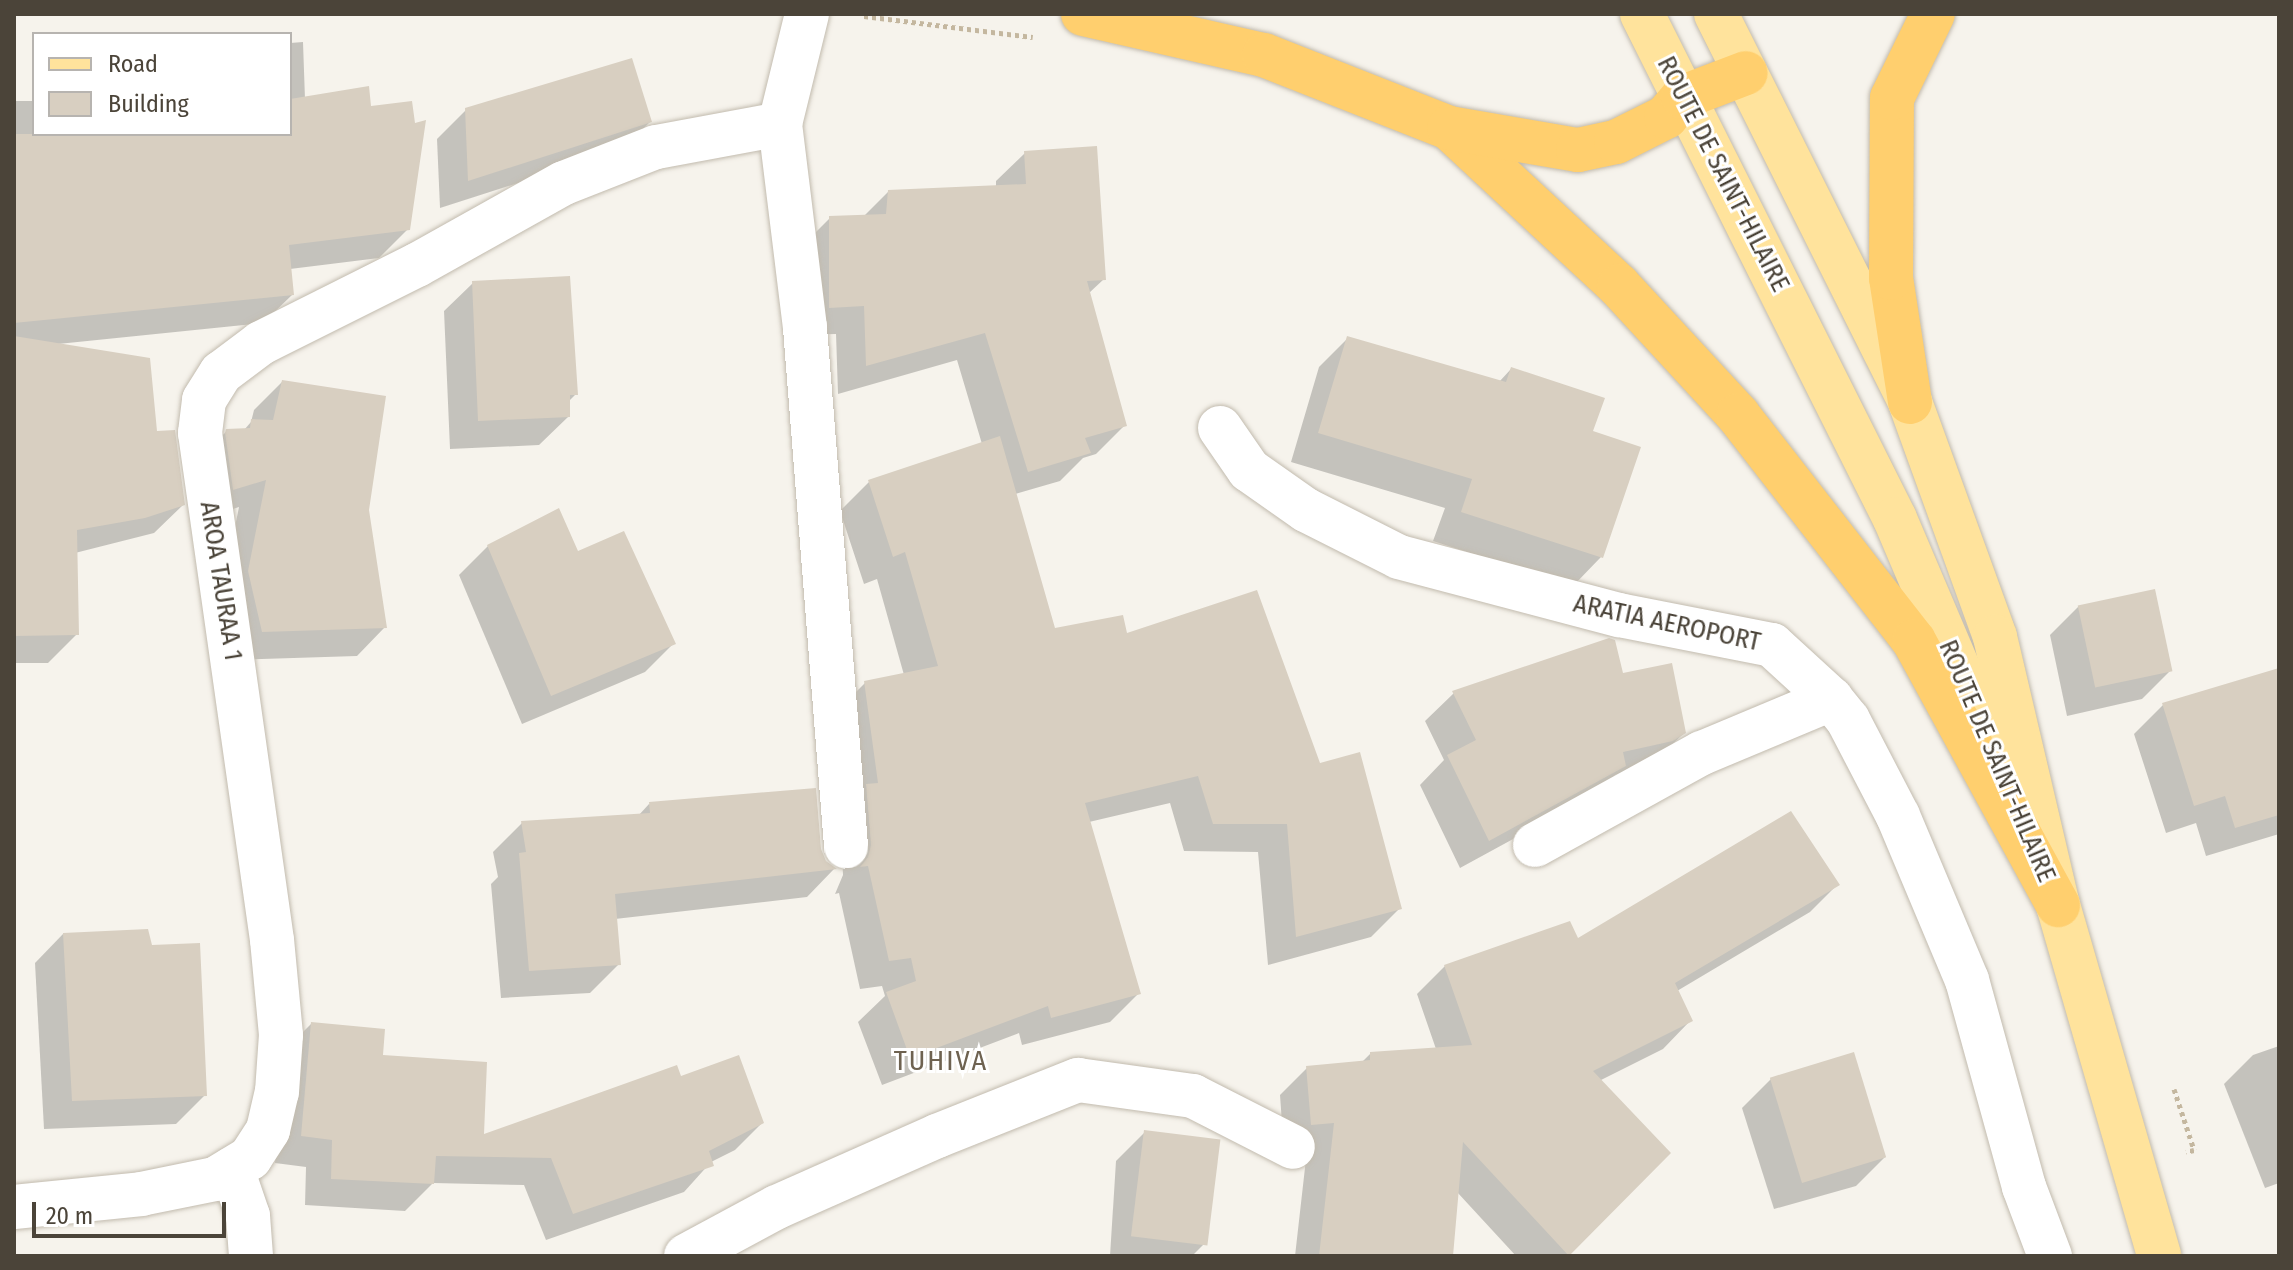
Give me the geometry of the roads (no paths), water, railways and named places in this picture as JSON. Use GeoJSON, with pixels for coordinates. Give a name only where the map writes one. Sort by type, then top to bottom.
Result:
{"type":"FeatureCollection","features":[{"type":"Feature","properties":{"kind":"highway"},"geometry":{"type":"LineString","coordinates":[[1083,14],[1264,55],[1449,128],[1578,150],[1616,142],[1666,117],[1683,97],[1746,73]]}},
{"type":"Feature","properties":{"kind":"highway"},"geometry":{"type":"LineString","coordinates":[[1910,402],[1891,278],[1892,98],[1933,14]]}},
{"type":"Feature","properties":{"kind":"highway"},"geometry":{"type":"LineString","coordinates":[[1449,128],[1619,286],[1748,427],[1914,641],[2058,905]]}},
{"type":"Feature","properties":{"kind":"main road","name":"ROUTE DE SAINT-HILAIRE"},"geometry":{"type":"LineString","coordinates":[[1642,14],[1895,519],[2058,905]]}},
{"type":"Feature","properties":{"kind":"main road","name":"ROUTE DE SAINT-HILAIRE"},"geometry":{"type":"LineString","coordinates":[[1716,14],[1910,402],[1995,637],[2058,905]]}},
{"type":"Feature","properties":{"kind":"main road"},"geometry":{"type":"LineString","coordinates":[[2058,905],[2159,1256]]}},
{"type":"Feature","properties":{"kind":"street"},"geometry":{"type":"LineString","coordinates":[[807,14],[780,124],[805,328],[846,846]]}},
{"type":"Feature","properties":{"kind":"street","name":"AROA TAURAA 1"},"geometry":{"type":"LineString","coordinates":[[14,1207],[141,1194],[215,1179],[250,1158],[268,1130],[277,1092],[281,1035],[248,750],[217,569],[200,433],[204,400],[221,373],[261,343],[417,265],[564,183],[656,147],[780,124]]}},
{"type":"Feature","properties":{"kind":"street","name":"ARATIA AEROPORT"},"geometry":{"type":"LineString","coordinates":[[1220,428],[1249,470],[1306,510],[1399,557],[1619,615],[1772,645],[1831,699],[1848,720],[1898,816],[1967,980],[2024,1187],[2050,1256]]}},
{"type":"Feature","properties":{"kind":"street"},"geometry":{"type":"LineString","coordinates":[[1535,845],[1702,753],[1831,699]]}},
{"type":"Feature","properties":{"kind":"street"},"geometry":{"type":"LineString","coordinates":[[686,1256],[777,1207],[937,1136],[1078,1080],[1193,1096],[1293,1147]]}},
{"type":"Feature","properties":{"kind":"street"},"geometry":{"type":"LineString","coordinates":[[232,1169],[248,1216],[251,1256]]}},
{"type":"Feature","properties":{"kind":"district","name":"TUHIVA"},"geometry":{"type":"Point","coordinates":[941,1061]}}]}
